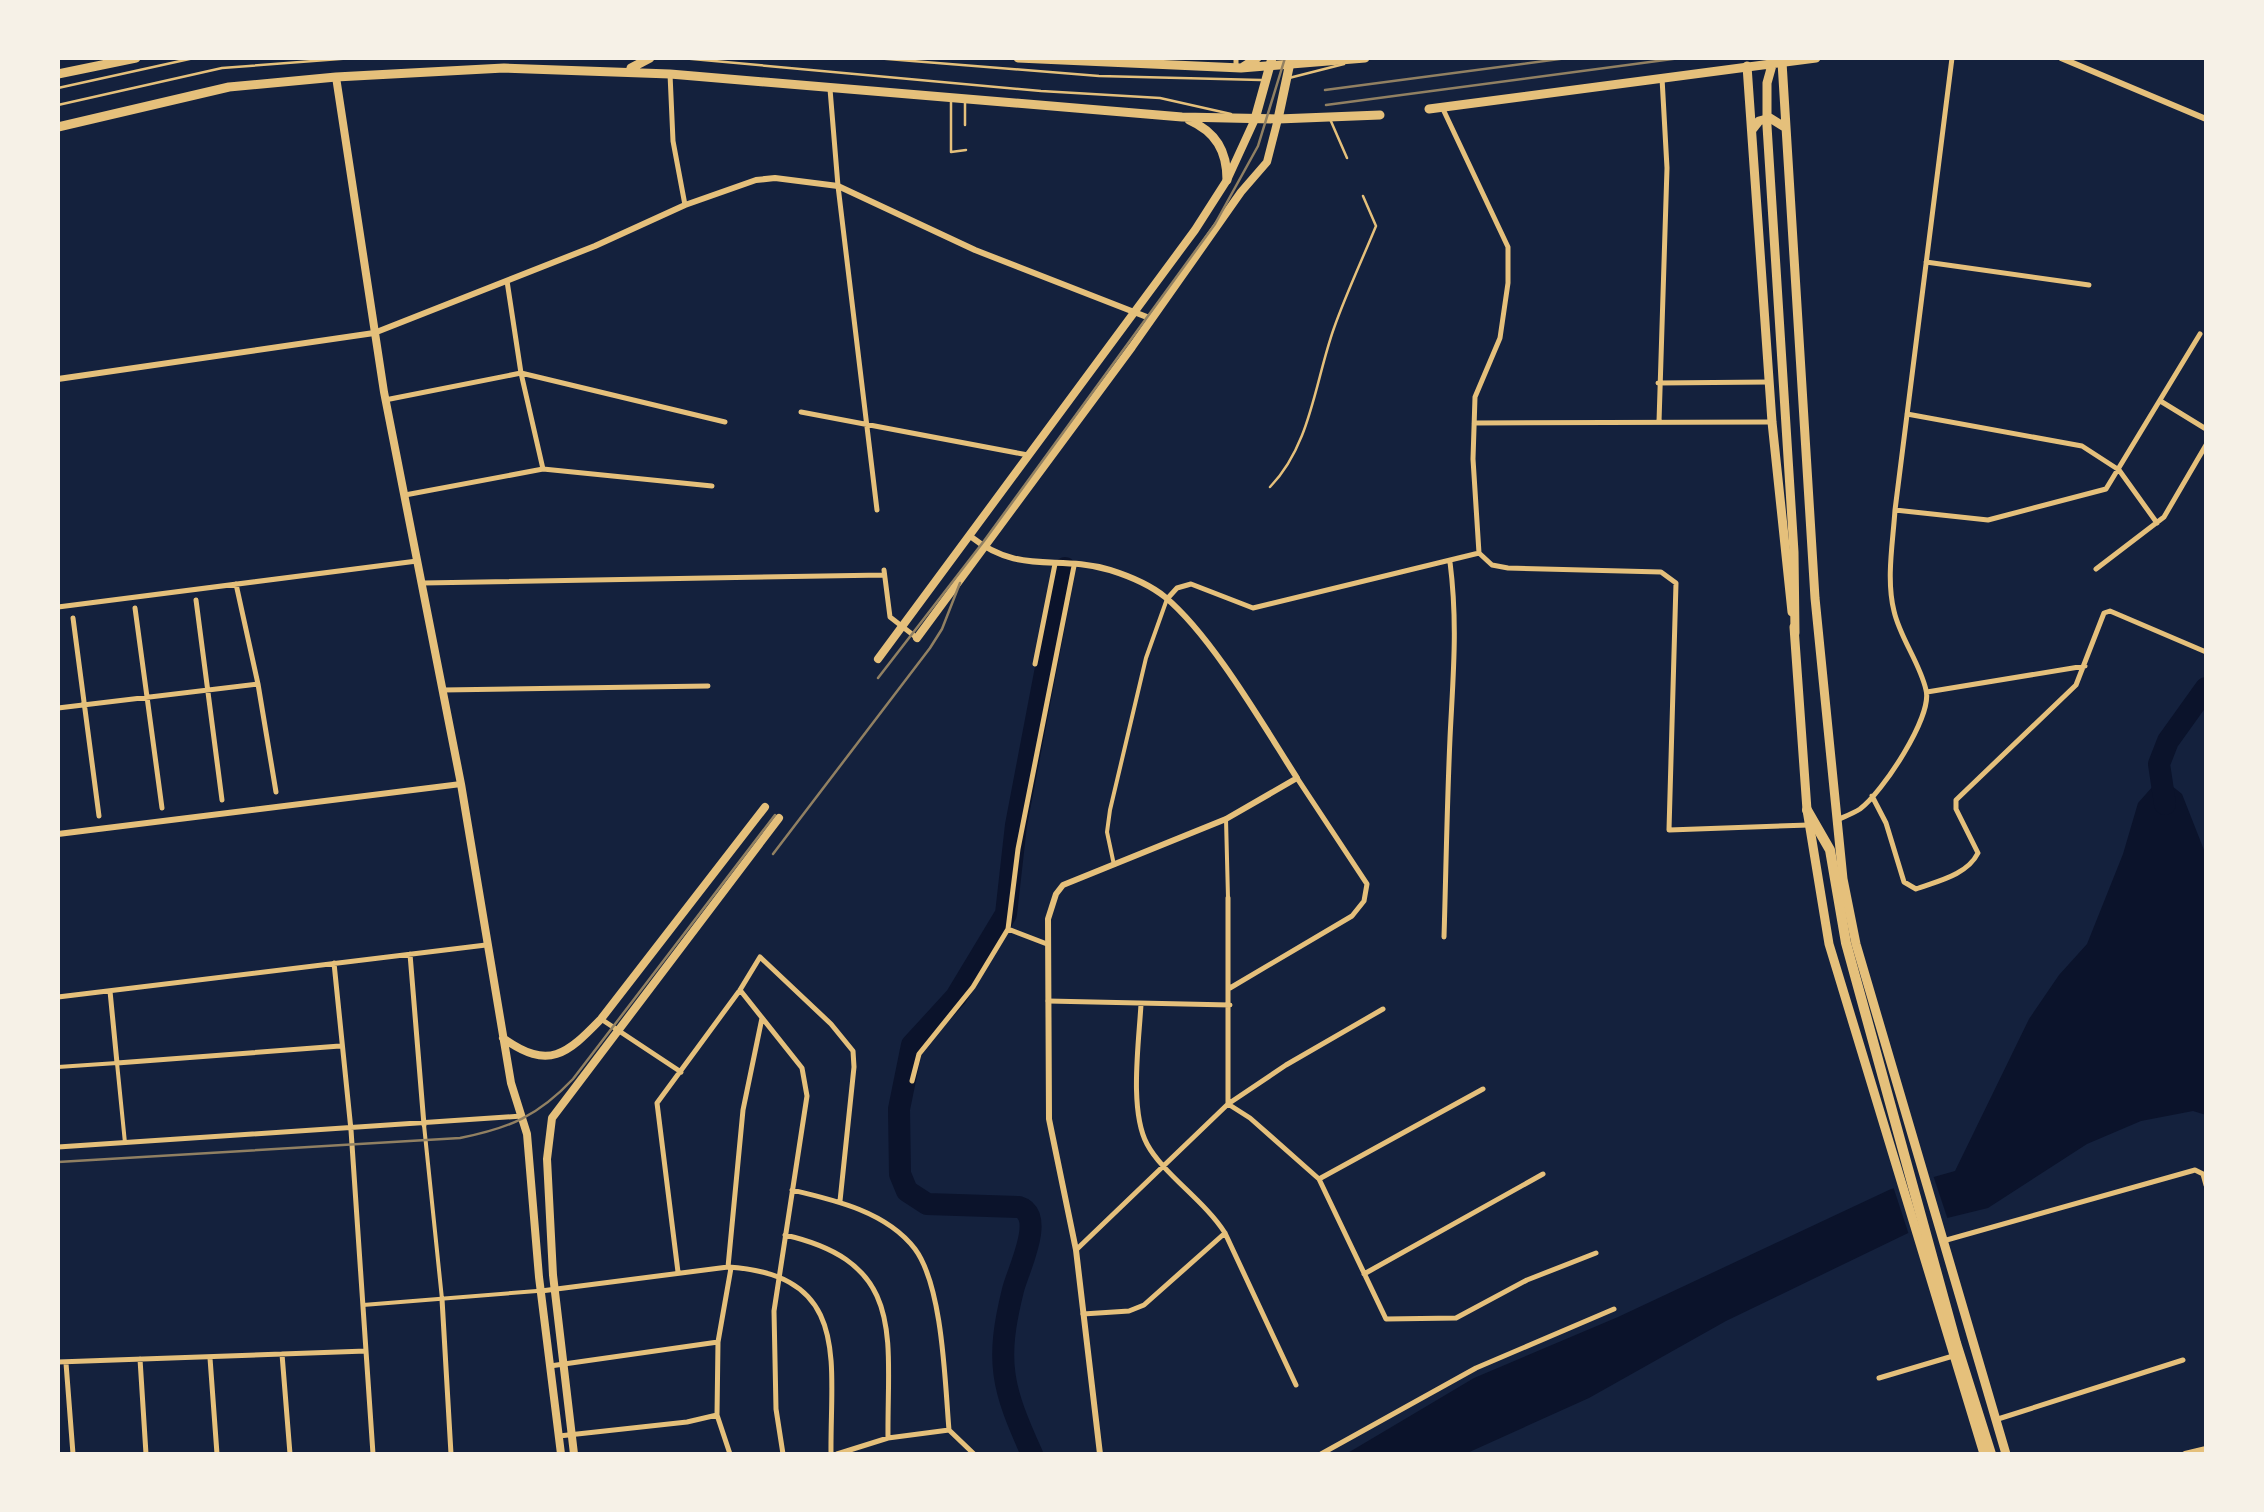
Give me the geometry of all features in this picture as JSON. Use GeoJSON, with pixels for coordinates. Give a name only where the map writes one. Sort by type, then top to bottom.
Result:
{"type":"FeatureCollection","features":[{"type":"Feature","properties":{"kind":"highway"},"geometry":{"type":"LineString","coordinates":[[1807,810],[1830,850],[1846,943],[1988,1454]]}},
{"type":"Feature","properties":{"kind":"main road"},"geometry":{"type":"LineString","coordinates":[[58,74],[136,58]]}},
{"type":"Feature","properties":{"kind":"main road"},"geometry":{"type":"LineString","coordinates":[[608,70],[635,67],[650,58]]}},
{"type":"Feature","properties":{"kind":"main road"},"geometry":{"type":"LineString","coordinates":[[1018,58],[1238,65],[1368,58]]}},
{"type":"Feature","properties":{"kind":"main road"},"geometry":{"type":"LineString","coordinates":[[1238,65],[1257,58]]}},
{"type":"Feature","properties":{"kind":"main road"},"geometry":{"type":"LineString","coordinates":[[1429,109],[1779,59],[1816,58]]}},
{"type":"Feature","properties":{"kind":"main road"},"geometry":{"type":"LineString","coordinates":[[1779,59],[1813,578],[1843,879],[1856,944],[2006,1454]]}},
{"type":"Feature","properties":{"kind":"main road"},"geometry":{"type":"LineString","coordinates":[[1779,59],[1768,73],[1766,108],[1808,825],[1830,944],[1988,1454]]}},
{"type":"Feature","properties":{"kind":"main road"},"geometry":{"type":"LineString","coordinates":[[878,659],[1137,311],[1226,180],[1255,119],[1271,62]]}},
{"type":"Feature","properties":{"kind":"main road"},"geometry":{"type":"LineString","coordinates":[[917,638],[1241,192],[1267,162],[1290,62]]}},
{"type":"Feature","properties":{"kind":"main road"},"geometry":{"type":"LineString","coordinates":[[1747,66],[1783,553],[1795,633]]}},
{"type":"Feature","properties":{"kind":"main road"},"geometry":{"type":"LineString","coordinates":[[58,127],[229,87],[504,68],[670,74],[1182,117],[1380,115]]}},
{"type":"Feature","properties":{"kind":"main road"},"geometry":{"type":"LineString","coordinates":[[336,77],[385,400],[461,784],[511,1083],[527,1134],[561,1454]]}},
{"type":"Feature","properties":{"kind":"main road"},"geometry":{"type":"LineString","coordinates":[[1182,117],[1204,126],[1215,137],[1222,150],[1226,180]]}},
{"type":"Feature","properties":{"kind":"main road"},"geometry":{"type":"LineString","coordinates":[[1752,130],[1759,121],[1770,118],[1786,128]]}},
{"type":"Feature","properties":{"kind":"main road"},"geometry":{"type":"LineString","coordinates":[[1005,490],[1019,500]]}},
{"type":"Feature","properties":{"kind":"main road"},"geometry":{"type":"LineString","coordinates":[[503,1038],[527,1052],[559,1056],[573,1048],[602,1019],[763,809],[777,820],[552,1118],[547,1159],[555,1290],[574,1454]]}},
{"type":"Feature","properties":{"kind":"main road"},"geometry":{"type":"LineString","coordinates":[[527,1134],[537,1128],[548,1131]]}},
{"type":"Feature","properties":{"kind":"main road"},"geometry":{"type":"LineString","coordinates":[[1909,1203],[1930,1196]]}},
{"type":"Feature","properties":{"kind":"street"},"geometry":{"type":"LineString","coordinates":[[1836,820],[1861,808],[1872,796],[1913,737],[1926,706],[1927,692],[1894,610],[1890,577],[1952,58]]}},
{"type":"Feature","properties":{"kind":"street"},"geometry":{"type":"LineString","coordinates":[[2061,58],[2206,118]]}},
{"type":"Feature","properties":{"kind":"street"},"geometry":{"type":"LineString","coordinates":[[670,74],[674,141],[685,205]]}},
{"type":"Feature","properties":{"kind":"street"},"geometry":{"type":"LineString","coordinates":[[1659,422],[1668,168],[1662,78]]}},
{"type":"Feature","properties":{"kind":"street"},"geometry":{"type":"LineString","coordinates":[[830,86],[838,186],[877,510]]}},
{"type":"Feature","properties":{"kind":"street"},"geometry":{"type":"LineString","coordinates":[[1442,107],[1508,246],[1508,283],[1500,338],[1475,398],[1479,553],[1492,565],[1508,568],[1660,572],[1671,577],[1676,583],[1667,819],[1670,830],[1808,825]]}},
{"type":"Feature","properties":{"kind":"street"},"geometry":{"type":"LineString","coordinates":[[58,378],[374,333],[685,205],[756,180],[775,178],[838,186],[975,250],[1152,319]]}},
{"type":"Feature","properties":{"kind":"street"},"geometry":{"type":"LineString","coordinates":[[1926,262],[2089,286]]}},
{"type":"Feature","properties":{"kind":"street"},"geometry":{"type":"LineString","coordinates":[[507,281],[520,372],[542,470]]}},
{"type":"Feature","properties":{"kind":"street"},"geometry":{"type":"LineString","coordinates":[[1895,510],[1988,520],[2106,490],[2200,334]]}},
{"type":"Feature","properties":{"kind":"street"},"geometry":{"type":"LineString","coordinates":[[385,400],[520,372],[726,422]]}},
{"type":"Feature","properties":{"kind":"street"},"geometry":{"type":"LineString","coordinates":[[1658,383],[1769,382]]}},
{"type":"Feature","properties":{"kind":"street"},"geometry":{"type":"LineString","coordinates":[[2161,401],[2206,429]]}},
{"type":"Feature","properties":{"kind":"street"},"geometry":{"type":"LineString","coordinates":[[800,412],[1031,456]]}},
{"type":"Feature","properties":{"kind":"street"},"geometry":{"type":"LineString","coordinates":[[1908,414],[2082,446],[2119,470],[2157,523]]}},
{"type":"Feature","properties":{"kind":"street"},"geometry":{"type":"LineString","coordinates":[[1474,424],[1772,422]]}},
{"type":"Feature","properties":{"kind":"street"},"geometry":{"type":"LineString","coordinates":[[2096,569],[2157,523],[2206,445]]}},
{"type":"Feature","properties":{"kind":"street"},"geometry":{"type":"LineString","coordinates":[[405,495],[542,470],[712,486]]}},
{"type":"Feature","properties":{"kind":"street"},"geometry":{"type":"LineString","coordinates":[[970,536],[1010,559],[1106,568],[1147,584],[1167,599],[1206,642],[1368,884],[1364,901],[1352,916],[1230,988]]}},
{"type":"Feature","properties":{"kind":"street"},"geometry":{"type":"LineString","coordinates":[[1114,865],[1107,832],[1110,810],[1146,658],[1167,599],[1176,588],[1191,584],[1253,608],[1479,553]]}},
{"type":"Feature","properties":{"kind":"street"},"geometry":{"type":"LineString","coordinates":[[58,606],[418,561]]}},
{"type":"Feature","properties":{"kind":"street"},"geometry":{"type":"LineString","coordinates":[[1444,937],[1450,734],[1456,677],[1450,562]]}},
{"type":"Feature","properties":{"kind":"street"},"geometry":{"type":"LineString","coordinates":[[1035,664],[1055,564]]}},
{"type":"Feature","properties":{"kind":"street"},"geometry":{"type":"LineString","coordinates":[[912,1081],[919,1054],[973,986],[1008,929],[1024,816],[1074,566]]}},
{"type":"Feature","properties":{"kind":"street"},"geometry":{"type":"LineString","coordinates":[[423,583],[884,572],[890,617],[917,638]]}},
{"type":"Feature","properties":{"kind":"street"},"geometry":{"type":"LineString","coordinates":[[236,584],[276,792]]}},
{"type":"Feature","properties":{"kind":"street"},"geometry":{"type":"LineString","coordinates":[[196,600],[222,800]]}},
{"type":"Feature","properties":{"kind":"street"},"geometry":{"type":"LineString","coordinates":[[135,608],[162,808]]}},
{"type":"Feature","properties":{"kind":"street"},"geometry":{"type":"LineString","coordinates":[[1872,796],[1886,823],[1904,882],[1916,889],[1965,869],[1978,853],[1956,808],[1956,800],[2076,685],[2106,611],[2206,652]]}},
{"type":"Feature","properties":{"kind":"street"},"geometry":{"type":"LineString","coordinates":[[73,618],[99,816]]}},
{"type":"Feature","properties":{"kind":"street"},"geometry":{"type":"LineString","coordinates":[[1927,692],[2085,666]]}},
{"type":"Feature","properties":{"kind":"street"},"geometry":{"type":"LineString","coordinates":[[58,708],[258,684]]}},
{"type":"Feature","properties":{"kind":"street"},"geometry":{"type":"LineString","coordinates":[[443,690],[708,686]]}},
{"type":"Feature","properties":{"kind":"street"},"geometry":{"type":"LineString","coordinates":[[1100,1454],[1076,1250],[1049,1119],[1048,918],[1064,884],[1226,819],[1297,778]]}},
{"type":"Feature","properties":{"kind":"street"},"geometry":{"type":"LineString","coordinates":[[58,834],[461,784]]}},
{"type":"Feature","properties":{"kind":"street"},"geometry":{"type":"LineString","coordinates":[[1226,819],[1228,1104]]}},
{"type":"Feature","properties":{"kind":"street"},"geometry":{"type":"LineString","coordinates":[[1008,929],[1047,944]]}},
{"type":"Feature","properties":{"kind":"street"},"geometry":{"type":"LineString","coordinates":[[58,997],[489,944]]}},
{"type":"Feature","properties":{"kind":"street"},"geometry":{"type":"LineString","coordinates":[[410,954],[442,1300],[451,1454]]}},
{"type":"Feature","properties":{"kind":"street"},"geometry":{"type":"LineString","coordinates":[[678,1272],[656,1108],[760,957],[831,1024],[853,1051],[840,1201]]}},
{"type":"Feature","properties":{"kind":"street"},"geometry":{"type":"LineString","coordinates":[[334,962],[351,1130],[373,1454]]}},
{"type":"Feature","properties":{"kind":"street"},"geometry":{"type":"LineString","coordinates":[[110,990],[125,1144]]}},
{"type":"Feature","properties":{"kind":"street"},"geometry":{"type":"LineString","coordinates":[[740,990],[802,1068],[806,1082],[778,1277],[774,1365],[783,1454]]}},
{"type":"Feature","properties":{"kind":"street"},"geometry":{"type":"LineString","coordinates":[[1047,1001],[1230,1005]]}},
{"type":"Feature","properties":{"kind":"street"},"geometry":{"type":"LineString","coordinates":[[1141,1004],[1140,1122],[1148,1145],[1213,1214],[1225,1233],[1296,1385]]}},
{"type":"Feature","properties":{"kind":"street"},"geometry":{"type":"LineString","coordinates":[[1076,1250],[1228,1104],[1383,1009]]}},
{"type":"Feature","properties":{"kind":"street"},"geometry":{"type":"LineString","coordinates":[[730,1454],[717,1415],[718,1342],[743,1110],[762,1018]]}},
{"type":"Feature","properties":{"kind":"street"},"geometry":{"type":"LineString","coordinates":[[602,1019],[681,1072]]}},
{"type":"Feature","properties":{"kind":"street"},"geometry":{"type":"LineString","coordinates":[[58,1068],[342,1046]]}},
{"type":"Feature","properties":{"kind":"street"},"geometry":{"type":"LineString","coordinates":[[1318,1179],[1482,1090]]}},
{"type":"Feature","properties":{"kind":"street"},"geometry":{"type":"LineString","coordinates":[[1228,1104],[1250,1118],[1318,1179],[1386,1319],[1456,1318],[1528,1280],[1596,1253]]}},
{"type":"Feature","properties":{"kind":"street"},"geometry":{"type":"LineString","coordinates":[[58,1147],[523,1118]]}},
{"type":"Feature","properties":{"kind":"street"},"geometry":{"type":"LineString","coordinates":[[1942,1237],[2195,1170],[2203,1174],[2206,1185]]}},
{"type":"Feature","properties":{"kind":"street"},"geometry":{"type":"LineString","coordinates":[[1364,1274],[1543,1174]]}},
{"type":"Feature","properties":{"kind":"street"},"geometry":{"type":"LineString","coordinates":[[792,1190],[840,1201],[893,1228],[916,1250],[937,1315],[949,1430],[974,1454]]}},
{"type":"Feature","properties":{"kind":"street"},"geometry":{"type":"LineString","coordinates":[[1082,1314],[1144,1305],[1225,1233]]}},
{"type":"Feature","properties":{"kind":"street"},"geometry":{"type":"LineString","coordinates":[[785,1235],[812,1241],[849,1259],[882,1302],[888,1438]]}},
{"type":"Feature","properties":{"kind":"street"},"geometry":{"type":"LineString","coordinates":[[363,1305],[555,1290],[729,1267],[757,1269],[800,1289],[818,1306],[825,1321],[834,1454],[888,1438],[949,1430]]}},
{"type":"Feature","properties":{"kind":"street"},"geometry":{"type":"LineString","coordinates":[[1321,1454],[1476,1368],[1614,1310]]}},
{"type":"Feature","properties":{"kind":"street"},"geometry":{"type":"LineString","coordinates":[[550,1366],[718,1342]]}},
{"type":"Feature","properties":{"kind":"street"},"geometry":{"type":"LineString","coordinates":[[58,1362],[366,1351]]}},
{"type":"Feature","properties":{"kind":"street"},"geometry":{"type":"LineString","coordinates":[[282,1354],[290,1454]]}},
{"type":"Feature","properties":{"kind":"street"},"geometry":{"type":"LineString","coordinates":[[1879,1378],[1955,1356]]}},
{"type":"Feature","properties":{"kind":"street"},"geometry":{"type":"LineString","coordinates":[[210,1357],[217,1454]]}},
{"type":"Feature","properties":{"kind":"street"},"geometry":{"type":"LineString","coordinates":[[140,1359],[146,1454]]}},
{"type":"Feature","properties":{"kind":"street"},"geometry":{"type":"LineString","coordinates":[[1995,1420],[2183,1360]]}},
{"type":"Feature","properties":{"kind":"street"},"geometry":{"type":"LineString","coordinates":[[66,1361],[73,1454]]}},
{"type":"Feature","properties":{"kind":"street"},"geometry":{"type":"LineString","coordinates":[[559,1436],[717,1415]]}},
{"type":"Feature","properties":{"kind":"street"},"geometry":{"type":"LineString","coordinates":[[2185,1454],[2206,1449]]}},
{"type":"Feature","properties":{"kind":"lane"},"geometry":{"type":"LineString","coordinates":[[58,88],[194,58]]}},
{"type":"Feature","properties":{"kind":"lane"},"geometry":{"type":"LineString","coordinates":[[58,105],[222,68],[353,58]]}},
{"type":"Feature","properties":{"kind":"lane"},"geometry":{"type":"LineString","coordinates":[[682,58],[1160,98],[1255,119]]}},
{"type":"Feature","properties":{"kind":"lane"},"geometry":{"type":"LineString","coordinates":[[875,58],[1099,76],[1267,80]]}},
{"type":"Feature","properties":{"kind":"lane"},"geometry":{"type":"LineString","coordinates":[[1286,79],[1368,58]]}},
{"type":"Feature","properties":{"kind":"lane"},"geometry":{"type":"LineString","coordinates":[[950,96],[951,152],[966,150]]}},
{"type":"Feature","properties":{"kind":"lane"},"geometry":{"type":"LineString","coordinates":[[965,97],[965,125]]}},
{"type":"Feature","properties":{"kind":"lane"},"geometry":{"type":"LineString","coordinates":[[1330,118],[1347,158]]}},
{"type":"Feature","properties":{"kind":"lane"},"geometry":{"type":"LineString","coordinates":[[1270,486],[1287,470],[1301,438],[1334,329],[1376,226],[1362,196]]}},
{"type":"Feature","properties":{"kind":"water"},"geometry":{"type":"Polygon","coordinates":[[[2161,777],[2182,794],[2206,855],[2206,1115],[2193,1111],[2141,1121],[2087,1144],[1988,1208],[1931,1222],[1726,1321],[1589,1398],[1465,1454],[1346,1454],[1474,1378],[1618,1317],[1891,1189],[1955,1171],[2029,1019],[2059,975],[2087,944],[2123,854],[2138,803],[2161,777]]]}},
{"type":"Feature","properties":{"kind":"pier"},"geometry":{"type":"Polygon","coordinates":[[[1932,1172],[1949,1223],[1910,1238],[1892,1183],[1932,1172]]]}},
{"type":"Feature","properties":{"kind":"waterway"},"geometry":{"type":"LineString","coordinates":[[1032,1454],[1008,1392],[1003,1356],[1007,1315],[1028,1244],[1027,1212],[1019,1207],[927,1204],[907,1191],[900,1174],[899,1109],[912,1045],[956,997],[1006,914],[1016,825],[1065,568]]}},
{"type":"Feature","properties":{"kind":"waterway"},"geometry":{"type":"LineString","coordinates":[[2165,804],[2159,764],[2168,741],[2206,688]]}},
{"type":"Feature","properties":{"kind":"tram line"},"geometry":{"type":"LineString","coordinates":[[878,678],[984,541],[1215,224],[1258,146],[1285,58]]}},
{"type":"Feature","properties":{"kind":"tram line"},"geometry":{"type":"LineString","coordinates":[[1325,90],[1567,58]]}},
{"type":"Feature","properties":{"kind":"tram line"},"geometry":{"type":"LineString","coordinates":[[1326,105],[1680,58]]}},
{"type":"Feature","properties":{"kind":"tram line"},"geometry":{"type":"LineString","coordinates":[[773,854],[930,648],[960,583]]}},
{"type":"Feature","properties":{"kind":"tram line"},"geometry":{"type":"LineString","coordinates":[[58,1162],[460,1138],[522,1119],[573,1079],[775,815]]}}]}
